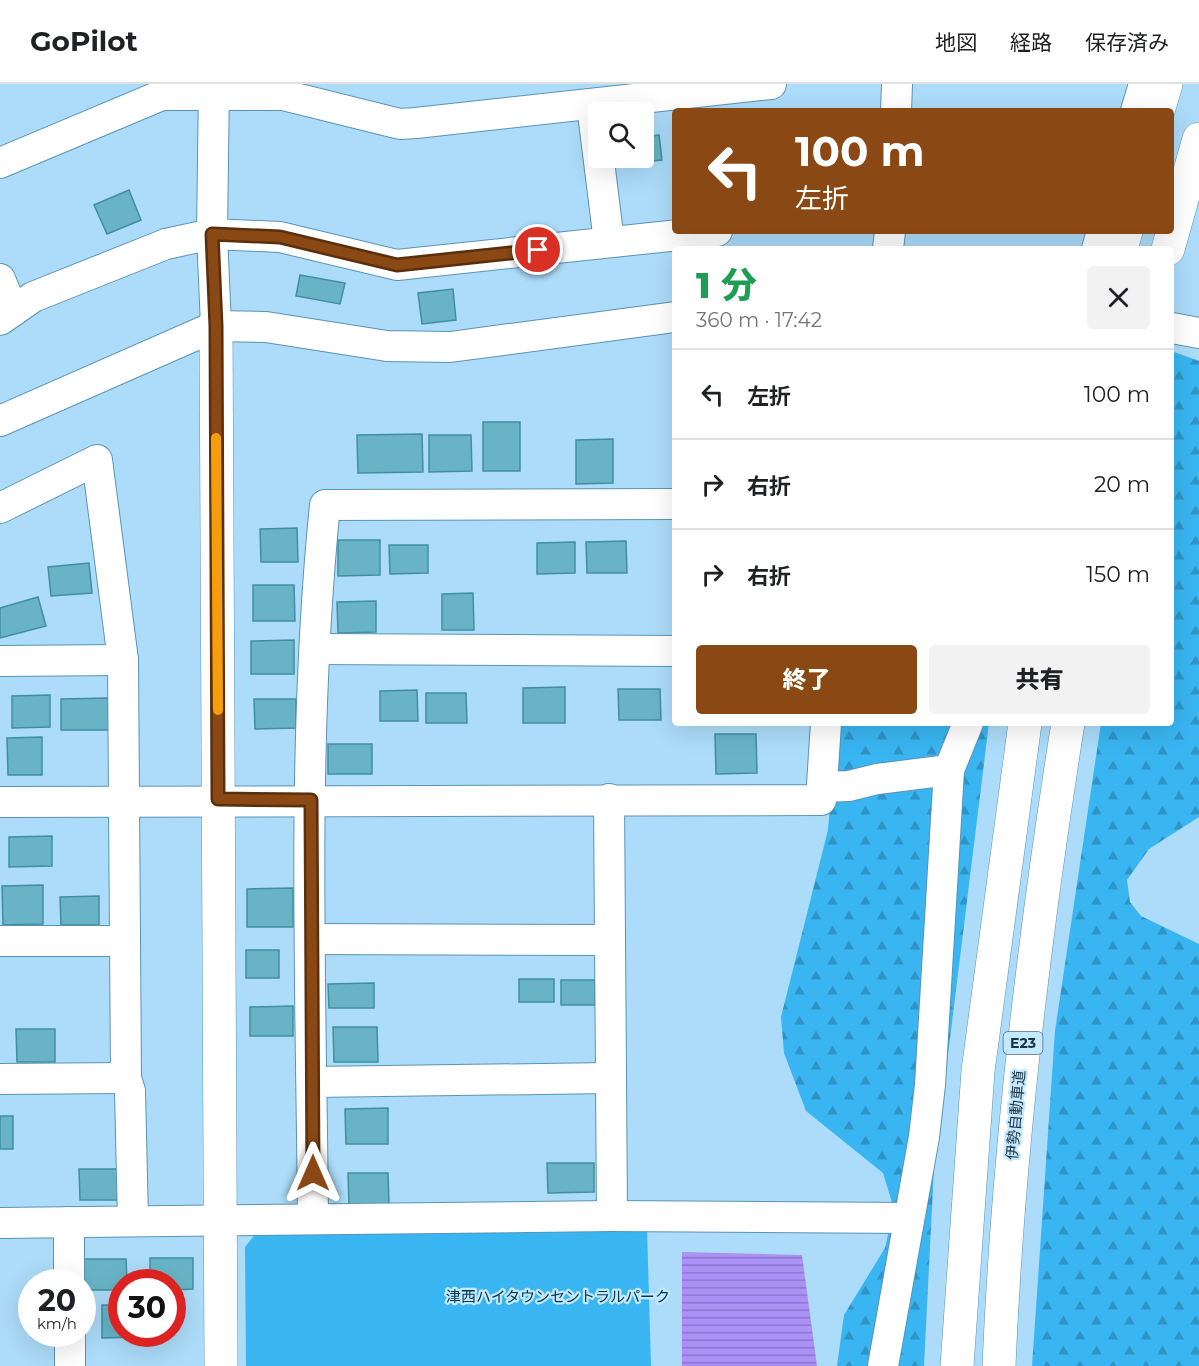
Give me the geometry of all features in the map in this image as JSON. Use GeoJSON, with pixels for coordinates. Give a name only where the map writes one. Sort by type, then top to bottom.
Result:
{"type":"FeatureCollection","features":[{"type":"Feature","properties":{"kind":"main road"},"geometry":{"type":"LineString","coordinates":[[1159,108],[1166,84]]}},
{"type":"Feature","properties":{"kind":"main road"},"geometry":{"type":"LineString","coordinates":[[1174,228],[1199,139]]}},
{"type":"Feature","properties":{"kind":"main road"},"geometry":{"type":"LineString","coordinates":[[216,326],[221,1366]]}},
{"type":"Feature","properties":{"kind":"main road","name":"E23"},"geometry":{"type":"LineString","coordinates":[[957,1366],[978,1071],[1024,726]]}},
{"type":"Feature","properties":{"kind":"main road","name":"伊勢自動車道"},"geometry":{"type":"LineString","coordinates":[[999,1366],[1004,1258],[1022,1047],[1068,726]]}},
{"type":"Feature","properties":{"kind":"street"},"geometry":{"type":"LineString","coordinates":[[611,102],[697,88],[771,84]]}},
{"type":"Feature","properties":{"kind":"street"},"geometry":{"type":"LineString","coordinates":[[896,108],[897,84]]}},
{"type":"Feature","properties":{"kind":"street"},"geometry":{"type":"LineString","coordinates":[[1137,108],[1144,84]]}},
{"type":"Feature","properties":{"kind":"street"},"geometry":{"type":"LineString","coordinates":[[0,163],[162,95],[214,89],[283,94],[400,124],[588,105]]}},
{"type":"Feature","properties":{"kind":"street"},"geometry":{"type":"LineString","coordinates":[[214,89],[212,234],[216,326]]}},
{"type":"Feature","properties":{"kind":"street"},"geometry":{"type":"LineString","coordinates":[[600,168],[609,242]]}},
{"type":"Feature","properties":{"kind":"street"},"geometry":{"type":"LineString","coordinates":[[0,279],[7,315],[33,297],[166,244],[212,234],[280,237],[397,265],[688,234]]}},
{"type":"Feature","properties":{"kind":"street"},"geometry":{"type":"LineString","coordinates":[[0,421],[216,326],[266,327],[387,346],[450,347],[672,317]]}},
{"type":"Feature","properties":{"kind":"street"},"geometry":{"type":"LineString","coordinates":[[1174,328],[1199,333]]}},
{"type":"Feature","properties":{"kind":"street"},"geometry":{"type":"LineString","coordinates":[[0,508],[97,460],[123,660],[126,801],[126,1078],[130,1091],[133,1221]]}},
{"type":"Feature","properties":{"kind":"street"},"geometry":{"type":"LineString","coordinates":[[313,1219],[311,800],[316,596],[325,505],[672,504]]}},
{"type":"Feature","properties":{"kind":"street"},"geometry":{"type":"LineString","coordinates":[[315,649],[672,651]]}},
{"type":"Feature","properties":{"kind":"street"},"geometry":{"type":"LineString","coordinates":[[0,661],[123,660]]}},
{"type":"Feature","properties":{"kind":"street"},"geometry":{"type":"LineString","coordinates":[[0,802],[218,799],[821,800],[826,726]]}},
{"type":"Feature","properties":{"kind":"street"},"geometry":{"type":"LineString","coordinates":[[884,1366],[924,1137],[930,1085],[949,771],[967,726]]}},
{"type":"Feature","properties":{"kind":"street"},"geometry":{"type":"LineString","coordinates":[[822,788],[849,786],[877,778],[949,771]]}},
{"type":"Feature","properties":{"kind":"street"},"geometry":{"type":"LineString","coordinates":[[609,799],[612,1216]]}},
{"type":"Feature","properties":{"kind":"street"},"geometry":{"type":"LineString","coordinates":[[311,939],[609,940]]}},
{"type":"Feature","properties":{"kind":"street"},"geometry":{"type":"LineString","coordinates":[[0,941],[125,940]]}},
{"type":"Feature","properties":{"kind":"street"},"geometry":{"type":"LineString","coordinates":[[0,1079],[126,1078]]}},
{"type":"Feature","properties":{"kind":"street"},"geometry":{"type":"LineString","coordinates":[[312,1082],[611,1078]]}},
{"type":"Feature","properties":{"kind":"street"},"geometry":{"type":"LineString","coordinates":[[0,1223],[612,1216],[909,1218]]}},
{"type":"Feature","properties":{"kind":"street"},"geometry":{"type":"LineString","coordinates":[[69,1222],[69,1269]]}},
{"type":"Feature","properties":{"kind":"street"},"geometry":{"type":"LineString","coordinates":[[70,1347],[70,1366]]}},
{"type":"Feature","properties":{"kind":"green space"},"geometry":{"type":"Polygon","coordinates":[[[1174,352],[1199,361],[1199,817],[1149,849],[1127,880],[1130,902],[1141,916],[1199,944],[1199,1366],[1032,1366],[1055,1031],[1101,726],[1174,726],[1174,352]]]}},
{"type":"Feature","properties":{"kind":"green space"},"geometry":{"type":"Polygon","coordinates":[[[837,726],[989,726],[934,1168],[924,1366],[837,1366],[844,1315],[885,1248],[894,1209],[883,1173],[806,1111],[784,1053],[781,1017],[828,830],[837,726]]]}},
{"type":"Feature","properties":{"kind":"green space","name":"津西ハイタウンセントラルパーク"},"geometry":{"type":"Polygon","coordinates":[[[647,1227],[651,1366],[246,1366],[245,1247],[257,1232],[647,1227]]]}},
{"type":"Feature","properties":{"kind":"shaded area"},"geometry":{"type":"Polygon","coordinates":[[[682,1252],[802,1255],[817,1366],[682,1366],[682,1252]]]}},
{"type":"Feature","properties":{"kind":"building"},"geometry":{"type":"Polygon","coordinates":[[[659,135],[662,160],[654,161],[654,136],[659,135]]]}},
{"type":"Feature","properties":{"kind":"building"},"geometry":{"type":"Polygon","coordinates":[[[129,190],[141,220],[107,234],[94,205],[129,190]]]}},
{"type":"Feature","properties":{"kind":"building"},"geometry":{"type":"Polygon","coordinates":[[[300,275],[345,283],[340,304],[296,296],[300,275]]]}},
{"type":"Feature","properties":{"kind":"building"},"geometry":{"type":"Polygon","coordinates":[[[453,289],[456,320],[422,324],[418,293],[453,289]]]}},
{"type":"Feature","properties":{"kind":"building"},"geometry":{"type":"Polygon","coordinates":[[[483,422],[520,422],[520,471],[483,471],[483,422]]]}},
{"type":"Feature","properties":{"kind":"building"},"geometry":{"type":"Polygon","coordinates":[[[422,434],[423,472],[358,473],[357,435],[422,434]]]}},
{"type":"Feature","properties":{"kind":"building"},"geometry":{"type":"Polygon","coordinates":[[[429,435],[471,435],[472,471],[429,472],[429,435]]]}},
{"type":"Feature","properties":{"kind":"building"},"geometry":{"type":"Polygon","coordinates":[[[613,439],[613,483],[576,484],[576,440],[613,439]]]}},
{"type":"Feature","properties":{"kind":"building"},"geometry":{"type":"Polygon","coordinates":[[[297,528],[298,562],[261,562],[260,529],[297,528]]]}},
{"type":"Feature","properties":{"kind":"building"},"geometry":{"type":"Polygon","coordinates":[[[338,540],[380,540],[380,575],[338,576],[338,540]]]}},
{"type":"Feature","properties":{"kind":"building"},"geometry":{"type":"Polygon","coordinates":[[[626,541],[627,573],[587,573],[586,542],[626,541]]]}},
{"type":"Feature","properties":{"kind":"building"},"geometry":{"type":"Polygon","coordinates":[[[575,542],[575,573],[537,574],[537,543],[575,542]]]}},
{"type":"Feature","properties":{"kind":"building"},"geometry":{"type":"Polygon","coordinates":[[[389,545],[428,545],[428,573],[390,574],[389,545]]]}},
{"type":"Feature","properties":{"kind":"building"},"geometry":{"type":"Polygon","coordinates":[[[89,563],[92,593],[51,596],[48,567],[89,563]]]}},
{"type":"Feature","properties":{"kind":"building"},"geometry":{"type":"Polygon","coordinates":[[[253,585],[294,585],[295,621],[253,621],[253,585]]]}},
{"type":"Feature","properties":{"kind":"building"},"geometry":{"type":"Polygon","coordinates":[[[473,593],[474,630],[442,630],[442,594],[473,593]]]}},
{"type":"Feature","properties":{"kind":"building"},"geometry":{"type":"Polygon","coordinates":[[[38,597],[46,626],[0,638],[0,608],[38,597]]]}},
{"type":"Feature","properties":{"kind":"building"},"geometry":{"type":"Polygon","coordinates":[[[376,601],[376,632],[338,633],[337,602],[376,601]]]}},
{"type":"Feature","properties":{"kind":"building"},"geometry":{"type":"Polygon","coordinates":[[[294,640],[294,674],[251,674],[251,641],[294,640]]]}},
{"type":"Feature","properties":{"kind":"building"},"geometry":{"type":"Polygon","coordinates":[[[565,687],[565,723],[523,723],[523,688],[565,687]]]}},
{"type":"Feature","properties":{"kind":"building"},"geometry":{"type":"Polygon","coordinates":[[[618,689],[660,689],[661,720],[619,720],[618,689]]]}},
{"type":"Feature","properties":{"kind":"building"},"geometry":{"type":"Polygon","coordinates":[[[417,690],[418,721],[380,721],[380,691],[417,690]]]}},
{"type":"Feature","properties":{"kind":"building"},"geometry":{"type":"Polygon","coordinates":[[[426,693],[466,693],[467,723],[426,723],[426,693]]]}},
{"type":"Feature","properties":{"kind":"building"},"geometry":{"type":"Polygon","coordinates":[[[50,695],[50,727],[12,728],[12,696],[50,695]]]}},
{"type":"Feature","properties":{"kind":"building"},"geometry":{"type":"Polygon","coordinates":[[[109,698],[109,730],[61,730],[61,699],[109,698]]]}},
{"type":"Feature","properties":{"kind":"building"},"geometry":{"type":"Polygon","coordinates":[[[254,699],[296,699],[296,728],[255,729],[254,699]]]}},
{"type":"Feature","properties":{"kind":"building"},"geometry":{"type":"Polygon","coordinates":[[[715,734],[756,734],[757,773],[716,774],[715,734]]]}},
{"type":"Feature","properties":{"kind":"building"},"geometry":{"type":"Polygon","coordinates":[[[42,737],[42,775],[8,775],[7,738],[42,737]]]}},
{"type":"Feature","properties":{"kind":"building"},"geometry":{"type":"Polygon","coordinates":[[[328,744],[372,744],[372,774],[328,774],[328,744]]]}},
{"type":"Feature","properties":{"kind":"building"},"geometry":{"type":"Polygon","coordinates":[[[52,836],[52,866],[9,867],[9,837],[52,836]]]}},
{"type":"Feature","properties":{"kind":"building"},"geometry":{"type":"Polygon","coordinates":[[[43,885],[43,924],[3,925],[2,886],[43,885]]]}},
{"type":"Feature","properties":{"kind":"building"},"geometry":{"type":"Polygon","coordinates":[[[293,888],[293,927],[247,927],[247,889],[293,888]]]}},
{"type":"Feature","properties":{"kind":"building"},"geometry":{"type":"Polygon","coordinates":[[[99,896],[99,925],[61,925],[60,897],[99,896]]]}},
{"type":"Feature","properties":{"kind":"building"},"geometry":{"type":"Polygon","coordinates":[[[246,950],[279,950],[279,978],[246,978],[246,950]]]}},
{"type":"Feature","properties":{"kind":"building"},"geometry":{"type":"Polygon","coordinates":[[[519,979],[554,979],[554,1002],[519,1002],[519,979]]]}},
{"type":"Feature","properties":{"kind":"building"},"geometry":{"type":"Polygon","coordinates":[[[561,980],[595,980],[595,1005],[561,1005],[561,980]]]}},
{"type":"Feature","properties":{"kind":"building"},"geometry":{"type":"Polygon","coordinates":[[[374,983],[374,1008],[329,1008],[328,984],[374,983]]]}},
{"type":"Feature","properties":{"kind":"building"},"geometry":{"type":"Polygon","coordinates":[[[293,1006],[293,1036],[250,1036],[250,1007],[293,1006]]]}},
{"type":"Feature","properties":{"kind":"building"},"geometry":{"type":"Polygon","coordinates":[[[333,1027],[377,1027],[378,1062],[334,1062],[333,1027]]]}},
{"type":"Feature","properties":{"kind":"building"},"geometry":{"type":"Polygon","coordinates":[[[16,1029],[55,1029],[55,1062],[17,1062],[16,1029]]]}},
{"type":"Feature","properties":{"kind":"building"},"geometry":{"type":"Polygon","coordinates":[[[388,1108],[388,1144],[346,1144],[345,1109],[388,1108]]]}},
{"type":"Feature","properties":{"kind":"building"},"geometry":{"type":"Polygon","coordinates":[[[0,1116],[13,1116],[13,1149],[0,1149],[0,1116]]]}},
{"type":"Feature","properties":{"kind":"building"},"geometry":{"type":"Polygon","coordinates":[[[547,1163],[594,1163],[594,1192],[548,1193],[547,1163]]]}},
{"type":"Feature","properties":{"kind":"building"},"geometry":{"type":"Polygon","coordinates":[[[79,1169],[120,1169],[120,1200],[80,1200],[79,1169]]]}},
{"type":"Feature","properties":{"kind":"building"},"geometry":{"type":"Polygon","coordinates":[[[348,1173],[388,1173],[389,1205],[349,1205],[348,1173]]]}},
{"type":"Feature","properties":{"kind":"building"},"geometry":{"type":"Polygon","coordinates":[[[150,1258],[193,1258],[193,1289],[186,1289],[186,1269],[150,1269],[150,1258]]]}},
{"type":"Feature","properties":{"kind":"building"},"geometry":{"type":"Polygon","coordinates":[[[83,1259],[126,1259],[126,1269],[108,1269],[108,1290],[96,1290],[96,1269],[83,1269],[83,1259]]]}},
{"type":"Feature","properties":{"kind":"building"},"geometry":{"type":"Polygon","coordinates":[[[102,1305],[108,1305],[108,1338],[102,1338],[102,1305]]]}},
{"type":"Feature","properties":{"kind":"slow traffic"},"geometry":{"type":"LineString","coordinates":[[216,438],[218,710]]}},
{"type":"Feature","properties":{"kind":"route"},"geometry":{"type":"LineString","coordinates":[[313,1173],[311,800],[218,799],[216,326],[212,234],[280,237],[397,265],[538,250]]}}]}
